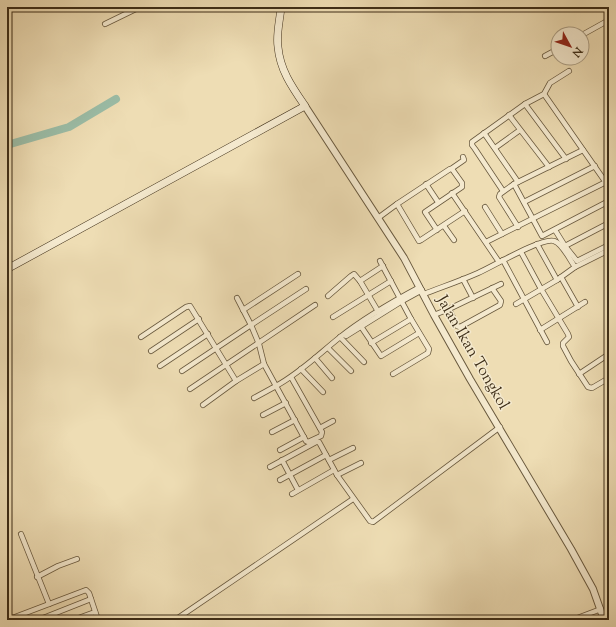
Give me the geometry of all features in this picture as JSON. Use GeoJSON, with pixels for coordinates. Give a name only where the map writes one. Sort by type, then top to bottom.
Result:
{"type":"FeatureCollection","features":[{"type":"Feature","properties":{"kind":"main road"},"geometry":{"type":"LineString","coordinates":[[7,270],[305,106],[289,82],[280,61],[278,47],[281,7]]}},
{"type":"Feature","properties":{"kind":"street"},"geometry":{"type":"LineString","coordinates":[[105,24],[140,7]]}},
{"type":"Feature","properties":{"kind":"street"},"geometry":{"type":"LineString","coordinates":[[590,31],[609,20]]}},
{"type":"Feature","properties":{"kind":"street"},"geometry":{"type":"LineString","coordinates":[[545,56],[550,53]]}},
{"type":"Feature","properties":{"kind":"street"},"geometry":{"type":"LineString","coordinates":[[503,191],[472,145],[473,142],[525,104],[544,94],[548,85],[569,71]]}},
{"type":"Feature","properties":{"kind":"street"},"geometry":{"type":"LineString","coordinates":[[544,94],[609,187]]}},
{"type":"Feature","properties":{"kind":"street"},"geometry":{"type":"LineString","coordinates":[[525,104],[566,159]]}},
{"type":"Feature","properties":{"kind":"street","name":"Jalan Ikan Tongkol"},"geometry":{"type":"LineString","coordinates":[[305,106],[404,258],[434,315],[571,549],[593,589],[604,620]]}},
{"type":"Feature","properties":{"kind":"street"},"geometry":{"type":"LineString","coordinates":[[509,115],[549,167]]}},
{"type":"Feature","properties":{"kind":"street"},"geometry":{"type":"LineString","coordinates":[[495,148],[520,130]]}},
{"type":"Feature","properties":{"kind":"street"},"geometry":{"type":"LineString","coordinates":[[484,133],[516,183],[542,236],[609,201]]}},
{"type":"Feature","properties":{"kind":"street"},"geometry":{"type":"LineString","coordinates":[[518,227],[499,196],[503,191],[583,150]]}},
{"type":"Feature","properties":{"kind":"street"},"geometry":{"type":"LineString","coordinates":[[378,218],[426,184],[464,160],[463,158]]}},
{"type":"Feature","properties":{"kind":"street"},"geometry":{"type":"LineString","coordinates":[[524,202],[595,166]]}},
{"type":"Feature","properties":{"kind":"street"},"geometry":{"type":"LineString","coordinates":[[437,230],[425,213],[462,185],[451,168]]}},
{"type":"Feature","properties":{"kind":"street"},"geometry":{"type":"LineString","coordinates":[[486,242],[606,182]]}},
{"type":"Feature","properties":{"kind":"street"},"geometry":{"type":"LineString","coordinates":[[426,184],[438,202]]}},
{"type":"Feature","properties":{"kind":"street"},"geometry":{"type":"LineString","coordinates":[[452,193],[501,261],[524,299],[547,342]]}},
{"type":"Feature","properties":{"kind":"street"},"geometry":{"type":"LineString","coordinates":[[397,204],[418,240],[421,240],[444,226],[465,211]]}},
{"type":"Feature","properties":{"kind":"street"},"geometry":{"type":"LineString","coordinates":[[485,207],[502,234]]}},
{"type":"Feature","properties":{"kind":"street"},"geometry":{"type":"LineString","coordinates":[[565,246],[609,223]]}},
{"type":"Feature","properties":{"kind":"street"},"geometry":{"type":"LineString","coordinates":[[444,226],[454,240]]}},
{"type":"Feature","properties":{"kind":"street"},"geometry":{"type":"LineString","coordinates":[[555,230],[577,261],[609,245]]}},
{"type":"Feature","properties":{"kind":"street"},"geometry":{"type":"LineString","coordinates":[[254,398],[291,377],[340,338],[401,299],[463,279],[537,244],[551,240],[556,242],[575,267]]}},
{"type":"Feature","properties":{"kind":"street"},"geometry":{"type":"LineString","coordinates":[[537,244],[578,307]]}},
{"type":"Feature","properties":{"kind":"street"},"geometry":{"type":"LineString","coordinates":[[516,304],[559,279],[575,267],[609,250]]}},
{"type":"Feature","properties":{"kind":"street"},"geometry":{"type":"LineString","coordinates":[[521,252],[569,337],[563,343],[563,346],[579,374],[590,388],[609,378]]}},
{"type":"Feature","properties":{"kind":"street"},"geometry":{"type":"LineString","coordinates":[[360,281],[381,264],[429,349],[429,351],[393,374]]}},
{"type":"Feature","properties":{"kind":"street"},"geometry":{"type":"LineString","coordinates":[[243,310],[298,274]]}},
{"type":"Feature","properties":{"kind":"street"},"geometry":{"type":"LineString","coordinates":[[328,296],[352,275],[355,275],[379,313]]}},
{"type":"Feature","properties":{"kind":"street"},"geometry":{"type":"LineString","coordinates":[[463,279],[473,298]]}},
{"type":"Feature","properties":{"kind":"street"},"geometry":{"type":"LineString","coordinates":[[333,317],[391,281]]}},
{"type":"Feature","properties":{"kind":"street"},"geometry":{"type":"LineString","coordinates":[[434,315],[501,284]]}},
{"type":"Feature","properties":{"kind":"street"},"geometry":{"type":"LineString","coordinates":[[449,309],[457,326],[460,327],[500,305],[501,301],[492,288]]}},
{"type":"Feature","properties":{"kind":"street"},"geometry":{"type":"LineString","coordinates":[[182,371],[306,289]]}},
{"type":"Feature","properties":{"kind":"street"},"geometry":{"type":"LineString","coordinates":[[237,298],[259,344],[264,364],[308,442],[322,434],[291,377]]}},
{"type":"Feature","properties":{"kind":"street"},"geometry":{"type":"LineString","coordinates":[[540,330],[585,302]]}},
{"type":"Feature","properties":{"kind":"street"},"geometry":{"type":"LineString","coordinates":[[141,337],[188,305],[192,307],[236,381]]}},
{"type":"Feature","properties":{"kind":"street"},"geometry":{"type":"LineString","coordinates":[[190,389],[314,306]]}},
{"type":"Feature","properties":{"kind":"street"},"geometry":{"type":"LineString","coordinates":[[151,351],[199,319]]}},
{"type":"Feature","properties":{"kind":"street"},"geometry":{"type":"LineString","coordinates":[[371,343],[411,319]]}},
{"type":"Feature","properties":{"kind":"street"},"geometry":{"type":"LineString","coordinates":[[360,325],[379,356],[382,356],[419,333]]}},
{"type":"Feature","properties":{"kind":"street"},"geometry":{"type":"LineString","coordinates":[[160,366],[208,334]]}},
{"type":"Feature","properties":{"kind":"street"},"geometry":{"type":"LineString","coordinates":[[340,338],[364,362]]}},
{"type":"Feature","properties":{"kind":"street"},"geometry":{"type":"LineString","coordinates":[[328,348],[351,371]]}},
{"type":"Feature","properties":{"kind":"street"},"geometry":{"type":"LineString","coordinates":[[579,374],[609,354]]}},
{"type":"Feature","properties":{"kind":"street"},"geometry":{"type":"LineString","coordinates":[[315,358],[332,378]]}},
{"type":"Feature","properties":{"kind":"street"},"geometry":{"type":"LineString","coordinates":[[203,405],[236,381],[264,364]]}},
{"type":"Feature","properties":{"kind":"street"},"geometry":{"type":"LineString","coordinates":[[301,369],[323,392]]}},
{"type":"Feature","properties":{"kind":"street"},"geometry":{"type":"LineString","coordinates":[[263,415],[286,403]]}},
{"type":"Feature","properties":{"kind":"street"},"geometry":{"type":"LineString","coordinates":[[272,432],[295,420]]}},
{"type":"Feature","properties":{"kind":"street"},"geometry":{"type":"LineString","coordinates":[[320,428],[333,421]]}},
{"type":"Feature","properties":{"kind":"street"},"geometry":{"type":"LineString","coordinates":[[270,467],[318,441],[337,475],[353,499],[370,521],[373,522],[500,427]]}},
{"type":"Feature","properties":{"kind":"street"},"geometry":{"type":"LineString","coordinates":[[280,450],[304,437]]}},
{"type":"Feature","properties":{"kind":"street"},"geometry":{"type":"LineString","coordinates":[[329,460],[353,448]]}},
{"type":"Feature","properties":{"kind":"street"},"geometry":{"type":"LineString","coordinates":[[280,480],[290,476],[326,455]]}},
{"type":"Feature","properties":{"kind":"street"},"geometry":{"type":"LineString","coordinates":[[282,460],[298,490]]}},
{"type":"Feature","properties":{"kind":"street"},"geometry":{"type":"LineString","coordinates":[[337,475],[361,463]]}},
{"type":"Feature","properties":{"kind":"street"},"geometry":{"type":"LineString","coordinates":[[292,494],[334,470]]}},
{"type":"Feature","properties":{"kind":"street"},"geometry":{"type":"LineString","coordinates":[[175,620],[353,499]]}},
{"type":"Feature","properties":{"kind":"street"},"geometry":{"type":"LineString","coordinates":[[21,534],[49,604]]}},
{"type":"Feature","properties":{"kind":"street"},"geometry":{"type":"LineString","coordinates":[[38,577],[58,566],[77,559]]}},
{"type":"Feature","properties":{"kind":"street"},"geometry":{"type":"LineString","coordinates":[[7,620],[17,618],[86,590],[91,599],[98,620]]}},
{"type":"Feature","properties":{"kind":"street"},"geometry":{"type":"LineString","coordinates":[[35,610],[38,620],[91,599]]}},
{"type":"Feature","properties":{"kind":"street"},"geometry":{"type":"LineString","coordinates":[[572,620],[601,609]]}},
{"type":"Feature","properties":{"kind":"street"},"geometry":{"type":"LineString","coordinates":[[73,620],[95,612]]}},
{"type":"Feature","properties":{"kind":"waterway"},"geometry":{"type":"LineString","coordinates":[[7,145],[69,127],[116,99]]}}]}
